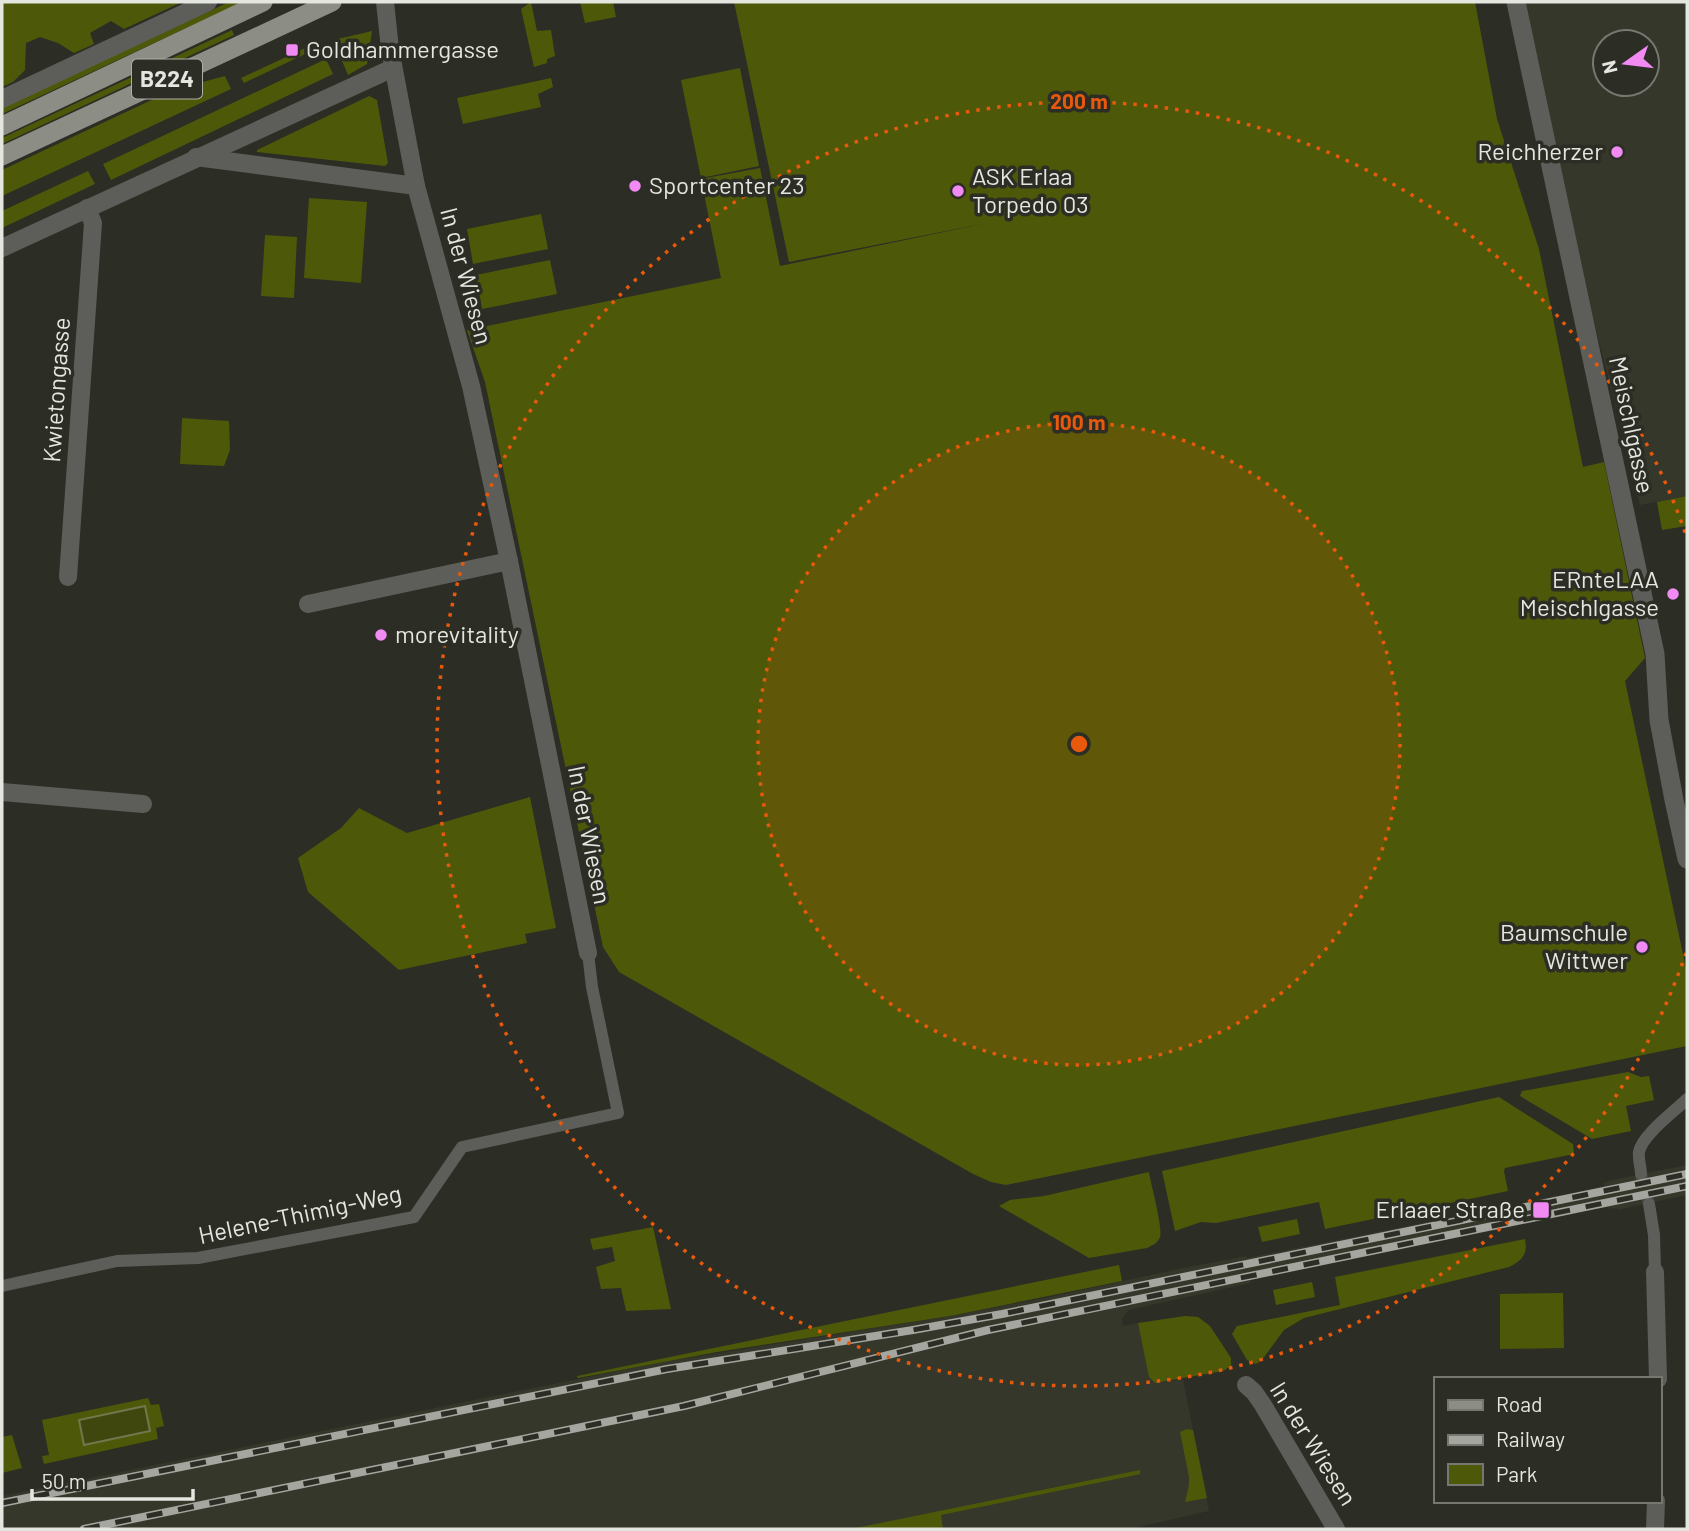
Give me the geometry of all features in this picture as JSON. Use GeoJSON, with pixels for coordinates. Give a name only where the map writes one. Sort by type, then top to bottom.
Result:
{"type":"FeatureCollection","features":[{"type":"Feature","properties":{"kind":"main road","name":"B224"},"geometry":{"type":"LineString","coordinates":[[2,126],[263,2]]}},
{"type":"Feature","properties":{"kind":"main road","name":"B224"},"geometry":{"type":"LineString","coordinates":[[2,156],[332,2]]}},
{"type":"Feature","properties":{"kind":"street"},"geometry":{"type":"LineString","coordinates":[[2,99],[208,2]]}},
{"type":"Feature","properties":{"kind":"street","name":"In der Wiesen"},"geometry":{"type":"LineString","coordinates":[[385,2],[393,68],[416,186],[471,386],[509,561],[587,954]]}},
{"type":"Feature","properties":{"kind":"street","name":"Meischlgasse"},"geometry":{"type":"LineString","coordinates":[[1516,2],[1655,654],[1660,720],[1687,859]]}},
{"type":"Feature","properties":{"kind":"street"},"geometry":{"type":"LineString","coordinates":[[2,247],[393,68]]}},
{"type":"Feature","properties":{"kind":"street"},"geometry":{"type":"LineString","coordinates":[[196,157],[416,186]]}},
{"type":"Feature","properties":{"kind":"street","name":"Kwietongasse"},"geometry":{"type":"LineString","coordinates":[[68,577],[93,223],[87,208]]}},
{"type":"Feature","properties":{"kind":"street"},"geometry":{"type":"LineString","coordinates":[[308,604],[509,561]]}},
{"type":"Feature","properties":{"kind":"street"},"geometry":{"type":"LineString","coordinates":[[2,792],[143,804]]}},
{"type":"Feature","properties":{"kind":"street","name":"Helene-Thimig-Weg"},"geometry":{"type":"LineString","coordinates":[[2,1286],[117,1261],[198,1258],[414,1217],[462,1147],[618,1113],[587,954]]}},
{"type":"Feature","properties":{"kind":"street"},"geometry":{"type":"LineString","coordinates":[[1642,1174],[1639,1152],[1642,1144],[1687,1099]]}},
{"type":"Feature","properties":{"kind":"street"},"geometry":{"type":"LineString","coordinates":[[1649,1204],[1654,1235],[1658,1377]]}},
{"type":"Feature","properties":{"kind":"street","name":"In der Wiesen"},"geometry":{"type":"LineString","coordinates":[[1246,1385],[1254,1391],[1263,1405],[1336,1529]]}},
{"type":"Feature","properties":{"kind":"street"},"geometry":{"type":"LineString","coordinates":[[1655,1529],[1656,1503]]}},
{"type":"Feature","properties":{"kind":"shaded area"},"geometry":{"type":"Polygon","coordinates":[[[1514,2],[1687,2],[1687,496],[1640,505],[1514,2]]]}},
{"type":"Feature","properties":{"kind":"shaded area"},"geometry":{"type":"Polygon","coordinates":[[[1687,1165],[1687,1195],[1617,1210],[1608,1207],[1251,1280],[1251,1283],[1129,1310],[1122,1319],[1123,1326],[1138,1323],[1151,1379],[1159,1383],[1183,1379],[1209,1511],[1130,1529],[2,1529],[2,1496],[657,1363],[1045,1298],[1183,1268],[1246,1256],[1247,1258],[1604,1186],[1604,1183],[1612,1180],[1687,1165]]]}},
{"type":"Feature","properties":{"kind":"shaded area"},"geometry":{"type":"Polygon","coordinates":[[[145,1406],[150,1431],[84,1445],[79,1420],[145,1406]]]}},
{"type":"Feature","properties":{"kind":"green space"},"geometry":{"type":"Polygon","coordinates":[[[2,2],[182,2],[124,29],[111,21],[90,33],[94,44],[74,53],[58,43],[40,37],[26,43],[25,70],[13,82],[2,87],[2,2]]]}},
{"type":"Feature","properties":{"kind":"green space"},"geometry":{"type":"Polygon","coordinates":[[[229,2],[242,2],[2,114],[2,108],[229,2]]]}},
{"type":"Feature","properties":{"kind":"green space"},"geometry":{"type":"Polygon","coordinates":[[[531,2],[537,31],[551,30],[555,56],[547,59],[547,63],[534,67],[521,9],[531,2]]]}},
{"type":"Feature","properties":{"kind":"green space"},"geometry":{"type":"Polygon","coordinates":[[[580,2],[613,2],[616,17],[585,23],[580,2]]]}},
{"type":"Feature","properties":{"kind":"green space"},"geometry":{"type":"Polygon","coordinates":[[[734,2],[1475,2],[1497,119],[1539,249],[1583,467],[1604,462],[1645,658],[1625,681],[1687,973],[1687,1046],[1006,1185],[973,1174],[619,972],[603,947],[485,382],[467,330],[721,278],[701,179],[760,168],[780,266],[987,223],[789,262],[734,2]]]}},
{"type":"Feature","properties":{"kind":"green space"},"geometry":{"type":"Polygon","coordinates":[[[232,30],[234,35],[2,144],[2,138],[232,30]]]}},
{"type":"Feature","properties":{"kind":"green space"},"geometry":{"type":"Polygon","coordinates":[[[372,31],[367,64],[348,75],[337,49],[338,39],[372,31]]]}},
{"type":"Feature","properties":{"kind":"green space"},"geometry":{"type":"Polygon","coordinates":[[[318,42],[320,47],[244,83],[241,78],[318,42]]]}},
{"type":"Feature","properties":{"kind":"green space"},"geometry":{"type":"Polygon","coordinates":[[[326,59],[333,74],[111,180],[103,164],[326,59]]]}},
{"type":"Feature","properties":{"kind":"green space"},"geometry":{"type":"Polygon","coordinates":[[[740,68],[759,166],[701,178],[681,80],[740,68]]]}},
{"type":"Feature","properties":{"kind":"green space"},"geometry":{"type":"Polygon","coordinates":[[[225,76],[231,89],[2,196],[2,170],[173,90],[225,76]]]}},
{"type":"Feature","properties":{"kind":"green space"},"geometry":{"type":"Polygon","coordinates":[[[551,78],[553,87],[538,94],[541,107],[463,124],[457,98],[551,78]]]}},
{"type":"Feature","properties":{"kind":"green space"},"geometry":{"type":"Polygon","coordinates":[[[369,96],[377,100],[388,163],[385,166],[257,152],[257,150],[369,96]]]}},
{"type":"Feature","properties":{"kind":"green space"},"geometry":{"type":"Polygon","coordinates":[[[88,171],[95,184],[2,228],[2,211],[88,171]]]}},
{"type":"Feature","properties":{"kind":"green space"},"geometry":{"type":"Polygon","coordinates":[[[309,198],[367,202],[361,283],[304,278],[309,198]]]}},
{"type":"Feature","properties":{"kind":"green space"},"geometry":{"type":"Polygon","coordinates":[[[541,214],[548,249],[473,264],[467,229],[541,214]]]}},
{"type":"Feature","properties":{"kind":"green space"},"geometry":{"type":"Polygon","coordinates":[[[265,235],[297,237],[294,298],[261,296],[265,235]]]}},
{"type":"Feature","properties":{"kind":"green space"},"geometry":{"type":"Polygon","coordinates":[[[550,260],[557,294],[482,309],[476,275],[550,260]]]}},
{"type":"Feature","properties":{"kind":"green space"},"geometry":{"type":"Polygon","coordinates":[[[182,418],[229,421],[230,450],[224,466],[180,464],[182,418]]]}},
{"type":"Feature","properties":{"kind":"green space"},"geometry":{"type":"Polygon","coordinates":[[[1687,496],[1687,526],[1662,530],[1657,502],[1687,496]]]}},
{"type":"Feature","properties":{"kind":"green space"},"geometry":{"type":"Polygon","coordinates":[[[530,797],[556,928],[525,934],[527,943],[399,970],[308,892],[298,858],[341,828],[359,808],[407,833],[530,797]]]}},
{"type":"Feature","properties":{"kind":"green space"},"geometry":{"type":"Polygon","coordinates":[[[1628,1072],[1641,1077],[1649,1076],[1654,1100],[1626,1106],[1631,1131],[1592,1139],[1520,1096],[1522,1091],[1628,1072]]]}},
{"type":"Feature","properties":{"kind":"green space"},"geometry":{"type":"Polygon","coordinates":[[[1499,1097],[1573,1144],[1574,1154],[1505,1168],[1508,1191],[1325,1229],[1319,1202],[1216,1223],[1201,1222],[1175,1231],[1162,1171],[1499,1097]]]}},
{"type":"Feature","properties":{"kind":"green space"},"geometry":{"type":"Polygon","coordinates":[[[1149,1172],[1160,1237],[1155,1244],[1147,1248],[1089,1258],[999,1206],[1010,1200],[1044,1196],[1149,1172]]]}},
{"type":"Feature","properties":{"kind":"green space"},"geometry":{"type":"Polygon","coordinates":[[[1297,1219],[1300,1234],[1262,1242],[1258,1227],[1297,1219]]]}},
{"type":"Feature","properties":{"kind":"green space"},"geometry":{"type":"Polygon","coordinates":[[[653,1227],[671,1309],[626,1311],[621,1288],[601,1289],[596,1267],[615,1261],[612,1247],[593,1250],[590,1239],[653,1227]]]}},
{"type":"Feature","properties":{"kind":"green space"},"geometry":{"type":"Polygon","coordinates":[[[1525,1239],[1526,1249],[1523,1256],[1509,1267],[1304,1318],[1284,1330],[1256,1364],[1247,1360],[1232,1334],[1237,1326],[1340,1305],[1335,1277],[1525,1239]]]}},
{"type":"Feature","properties":{"kind":"green space"},"geometry":{"type":"Polygon","coordinates":[[[1119,1265],[1122,1281],[950,1316],[717,1352],[578,1378],[577,1376],[1119,1265]]]}},
{"type":"Feature","properties":{"kind":"green space"},"geometry":{"type":"Polygon","coordinates":[[[1312,1282],[1315,1297],[1276,1305],[1273,1290],[1312,1282]]]}},
{"type":"Feature","properties":{"kind":"green space"},"geometry":{"type":"Polygon","coordinates":[[[1563,1293],[1564,1348],[1500,1349],[1500,1294],[1563,1293]]]}},
{"type":"Feature","properties":{"kind":"green space"},"geometry":{"type":"Polygon","coordinates":[[[1185,1316],[1198,1317],[1210,1326],[1231,1358],[1231,1366],[1223,1371],[1155,1383],[1149,1377],[1138,1323],[1185,1316]]]}},
{"type":"Feature","properties":{"kind":"green space"},"geometry":{"type":"Polygon","coordinates":[[[148,1398],[151,1405],[159,1404],[164,1426],[156,1428],[158,1439],[44,1464],[42,1456],[49,1455],[42,1420],[148,1398]]]}},
{"type":"Feature","properties":{"kind":"green space"},"geometry":{"type":"Polygon","coordinates":[[[1193,1430],[1207,1498],[1185,1502],[1189,1477],[1180,1432],[1193,1430]]]}},
{"type":"Feature","properties":{"kind":"green space"},"geometry":{"type":"Polygon","coordinates":[[[12,1435],[22,1468],[2,1473],[2,1437],[12,1435]]]}},
{"type":"Feature","properties":{"kind":"green space"},"geometry":{"type":"Polygon","coordinates":[[[1140,1470],[1140,1474],[1136,1475],[941,1515],[943,1529],[851,1529],[1140,1470]]]}},
{"type":"Feature","properties":{"kind":"tunnel"},"geometry":{"type":"LineString","coordinates":[[1641,1174],[1649,1204]]}},
{"type":"Feature","properties":{"kind":"railway"},"geometry":{"type":"LineString","coordinates":[[2,1503],[667,1369],[1002,1314],[1687,1174]]}},
{"type":"Feature","properties":{"kind":"railway"},"geometry":{"type":"LineString","coordinates":[[84,1529],[684,1406],[988,1330],[1687,1186]]}},
{"type":"Feature","properties":{"kind":"place","name":"Goldhammergasse"},"geometry":{"type":"Point","coordinates":[292,50]}},
{"type":"Feature","properties":{"kind":"place","name":"Reichherzer"},"geometry":{"type":"Point","coordinates":[1617,152]}},
{"type":"Feature","properties":{"kind":"place","name":"Sportcenter 23"},"geometry":{"type":"Point","coordinates":[635,186]}},
{"type":"Feature","properties":{"kind":"place","name":"ASK Erlaa Torpedo 03"},"geometry":{"type":"Point","coordinates":[958,191]}},
{"type":"Feature","properties":{"kind":"place","name":"ERnteLAA Meischlgasse"},"geometry":{"type":"Point","coordinates":[1673,594]}},
{"type":"Feature","properties":{"kind":"place","name":"morevitality"},"geometry":{"type":"Point","coordinates":[381,635]}},
{"type":"Feature","properties":{"kind":"place","name":"Baumschule Wittwer"},"geometry":{"type":"Point","coordinates":[1642,947]}},
{"type":"Feature","properties":{"kind":"place","name":"Erlaaer Straße"},"geometry":{"type":"Point","coordinates":[1541,1210]}}]}
